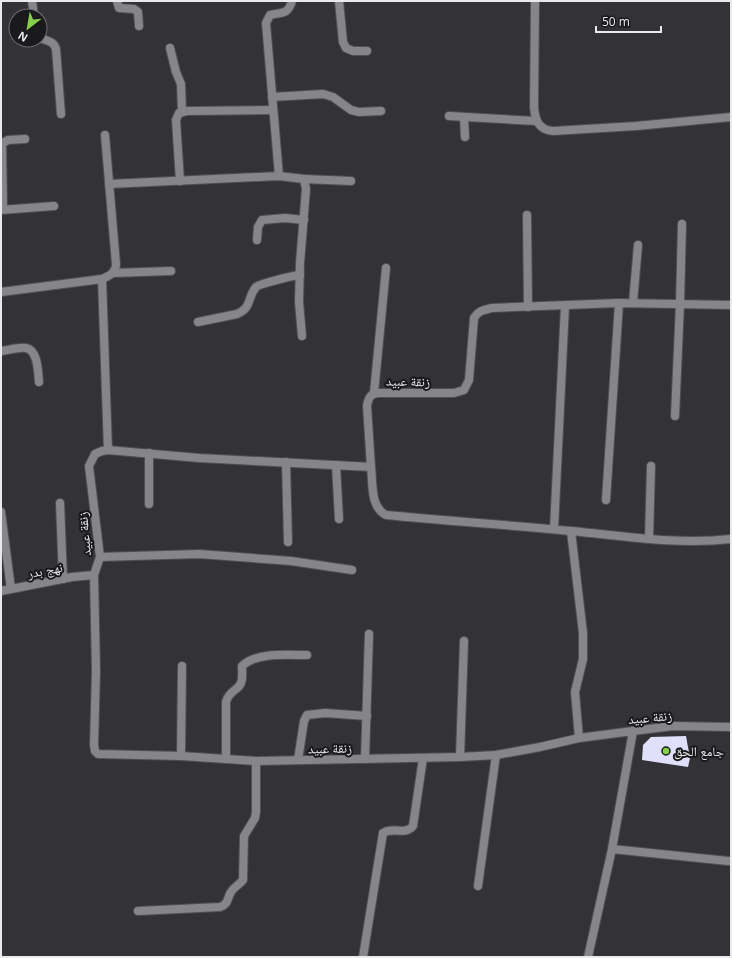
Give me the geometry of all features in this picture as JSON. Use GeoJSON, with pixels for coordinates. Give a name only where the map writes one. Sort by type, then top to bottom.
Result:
{"type":"FeatureCollection","features":[{"type":"Feature","properties":{"kind":"street"},"geometry":{"type":"LineString","coordinates":[[116,1],[119,8],[134,9],[138,12],[138,26]]}},
{"type":"Feature","properties":{"kind":"street"},"geometry":{"type":"LineString","coordinates":[[279,176],[266,23],[270,15],[286,12],[292,1]]}},
{"type":"Feature","properties":{"kind":"street"},"geometry":{"type":"LineString","coordinates":[[339,1],[343,42],[346,48],[353,51],[367,51]]}},
{"type":"Feature","properties":{"kind":"street"},"geometry":{"type":"LineString","coordinates":[[535,1],[534,107],[536,121],[543,128],[553,131],[636,126],[731,117]]}},
{"type":"Feature","properties":{"kind":"street"},"geometry":{"type":"LineString","coordinates":[[48,41],[55,45],[56,49],[61,114]]}},
{"type":"Feature","properties":{"kind":"street"},"geometry":{"type":"LineString","coordinates":[[170,48],[176,72],[181,84],[182,112]]}},
{"type":"Feature","properties":{"kind":"street"},"geometry":{"type":"LineString","coordinates":[[272,97],[323,94],[333,97],[351,110],[359,112],[381,111]]}},
{"type":"Feature","properties":{"kind":"street"},"geometry":{"type":"LineString","coordinates":[[180,181],[176,120],[179,114],[182,112],[273,110]]}},
{"type":"Feature","properties":{"kind":"street"},"geometry":{"type":"LineString","coordinates":[[449,116],[536,121]]}},
{"type":"Feature","properties":{"kind":"street"},"geometry":{"type":"LineString","coordinates":[[464,117],[465,137]]}},
{"type":"Feature","properties":{"kind":"street"},"geometry":{"type":"LineString","coordinates":[[105,135],[116,264],[113,273]]}},
{"type":"Feature","properties":{"kind":"street"},"geometry":{"type":"LineString","coordinates":[[25,139],[8,140],[2,145],[2,210],[54,206]]}},
{"type":"Feature","properties":{"kind":"street"},"geometry":{"type":"LineString","coordinates":[[109,184],[279,176],[304,179],[351,181]]}},
{"type":"Feature","properties":{"kind":"street"},"geometry":{"type":"LineString","coordinates":[[302,336],[299,302],[300,263],[306,189],[304,179]]}},
{"type":"Feature","properties":{"kind":"street"},"geometry":{"type":"LineString","coordinates":[[527,215],[528,307]]}},
{"type":"Feature","properties":{"kind":"street"},"geometry":{"type":"LineString","coordinates":[[258,240],[258,227],[262,220],[285,218],[304,220]]}},
{"type":"Feature","properties":{"kind":"street"},"geometry":{"type":"LineString","coordinates":[[675,416],[682,224]]}},
{"type":"Feature","properties":{"kind":"street"},"geometry":{"type":"LineString","coordinates":[[633,303],[638,245]]}},
{"type":"Feature","properties":{"kind":"street"},"geometry":{"type":"LineString","coordinates":[[374,393],[386,268]]}},
{"type":"Feature","properties":{"kind":"street"},"geometry":{"type":"LineString","coordinates":[[1,292],[102,279],[113,273],[171,271]]}},
{"type":"Feature","properties":{"kind":"street"},"geometry":{"type":"LineString","coordinates":[[198,322],[242,312],[246,308],[256,287],[261,284],[300,275]]}},
{"type":"Feature","properties":{"kind":"street"},"geometry":{"type":"LineString","coordinates":[[102,279],[108,450],[199,458],[371,467]]}},
{"type":"Feature","properties":{"kind":"street"},"geometry":{"type":"LineString","coordinates":[[606,500],[619,303]]}},
{"type":"Feature","properties":{"kind":"street","name":"زنقة عبيد"},"geometry":{"type":"LineString","coordinates":[[731,305],[619,303],[492,308],[482,310],[477,313],[474,318],[469,380],[467,386],[460,392],[374,393],[369,398],[367,406],[371,467],[376,506],[381,513],[386,516],[554,529],[649,539],[690,541],[731,539]]}},
{"type":"Feature","properties":{"kind":"street"},"geometry":{"type":"LineString","coordinates":[[554,529],[565,306]]}},
{"type":"Feature","properties":{"kind":"street"},"geometry":{"type":"LineString","coordinates":[[1,351],[27,348],[32,351],[35,356],[40,382]]}},
{"type":"Feature","properties":{"kind":"street","name":"زنقة عبيد"},"geometry":{"type":"LineString","coordinates":[[108,450],[102,450],[95,454],[89,466],[100,557],[94,575],[96,671],[94,746],[95,751],[102,755],[181,756],[256,761],[460,757],[496,755],[579,738],[673,726],[731,727]]}},
{"type":"Feature","properties":{"kind":"street"},"geometry":{"type":"LineString","coordinates":[[149,453],[149,504]]}},
{"type":"Feature","properties":{"kind":"street"},"geometry":{"type":"LineString","coordinates":[[286,462],[288,542]]}},
{"type":"Feature","properties":{"kind":"street"},"geometry":{"type":"LineString","coordinates":[[336,465],[339,519]]}},
{"type":"Feature","properties":{"kind":"street"},"geometry":{"type":"LineString","coordinates":[[649,539],[651,466]]}},
{"type":"Feature","properties":{"kind":"street"},"geometry":{"type":"LineString","coordinates":[[60,503],[63,579]]}},
{"type":"Feature","properties":{"kind":"street"},"geometry":{"type":"LineString","coordinates":[[1,512],[11,589]]}},
{"type":"Feature","properties":{"kind":"street"},"geometry":{"type":"LineString","coordinates":[[571,531],[584,633],[583,659],[575,692],[579,738]]}},
{"type":"Feature","properties":{"kind":"street"},"geometry":{"type":"LineString","coordinates":[[100,557],[199,554],[291,561],[352,570]]}},
{"type":"Feature","properties":{"kind":"street","name":"نهج بدر"},"geometry":{"type":"LineString","coordinates":[[1,591],[63,579],[94,575]]}},
{"type":"Feature","properties":{"kind":"street"},"geometry":{"type":"LineString","coordinates":[[365,760],[369,634]]}},
{"type":"Feature","properties":{"kind":"street"},"geometry":{"type":"LineString","coordinates":[[460,757],[464,641]]}},
{"type":"Feature","properties":{"kind":"street"},"geometry":{"type":"LineString","coordinates":[[226,759],[226,702],[229,694],[242,683],[242,666],[248,660],[274,655],[307,654]]}},
{"type":"Feature","properties":{"kind":"street"},"geometry":{"type":"LineString","coordinates":[[181,756],[182,666]]}},
{"type":"Feature","properties":{"kind":"street"},"geometry":{"type":"LineString","coordinates":[[298,760],[304,721],[307,715],[325,713],[367,716]]}},
{"type":"Feature","properties":{"kind":"street"},"geometry":{"type":"LineString","coordinates":[[588,957],[612,849],[633,731]]}},
{"type":"Feature","properties":{"kind":"street"},"geometry":{"type":"LineString","coordinates":[[478,886],[496,755]]}},
{"type":"Feature","properties":{"kind":"street"},"geometry":{"type":"LineString","coordinates":[[363,957],[383,833],[387,831],[410,830],[413,826],[423,758]]}},
{"type":"Feature","properties":{"kind":"street"},"geometry":{"type":"LineString","coordinates":[[138,911],[220,907],[227,903],[231,891],[243,880],[244,836],[246,829],[252,824],[255,818],[256,812],[256,761]]}},
{"type":"Feature","properties":{"kind":"street"},"geometry":{"type":"LineString","coordinates":[[612,849],[728,861]]}},
{"type":"Feature","properties":{"kind":"building","name":"جامع الحق"},"geometry":{"type":"Polygon","coordinates":[[[686,736],[690,758],[688,767],[642,760],[643,745],[651,737],[686,736]]]}},
{"type":"Feature","properties":{"kind":"place","name":"جامع الحق"},"geometry":{"type":"Point","coordinates":[666,751]}}]}
